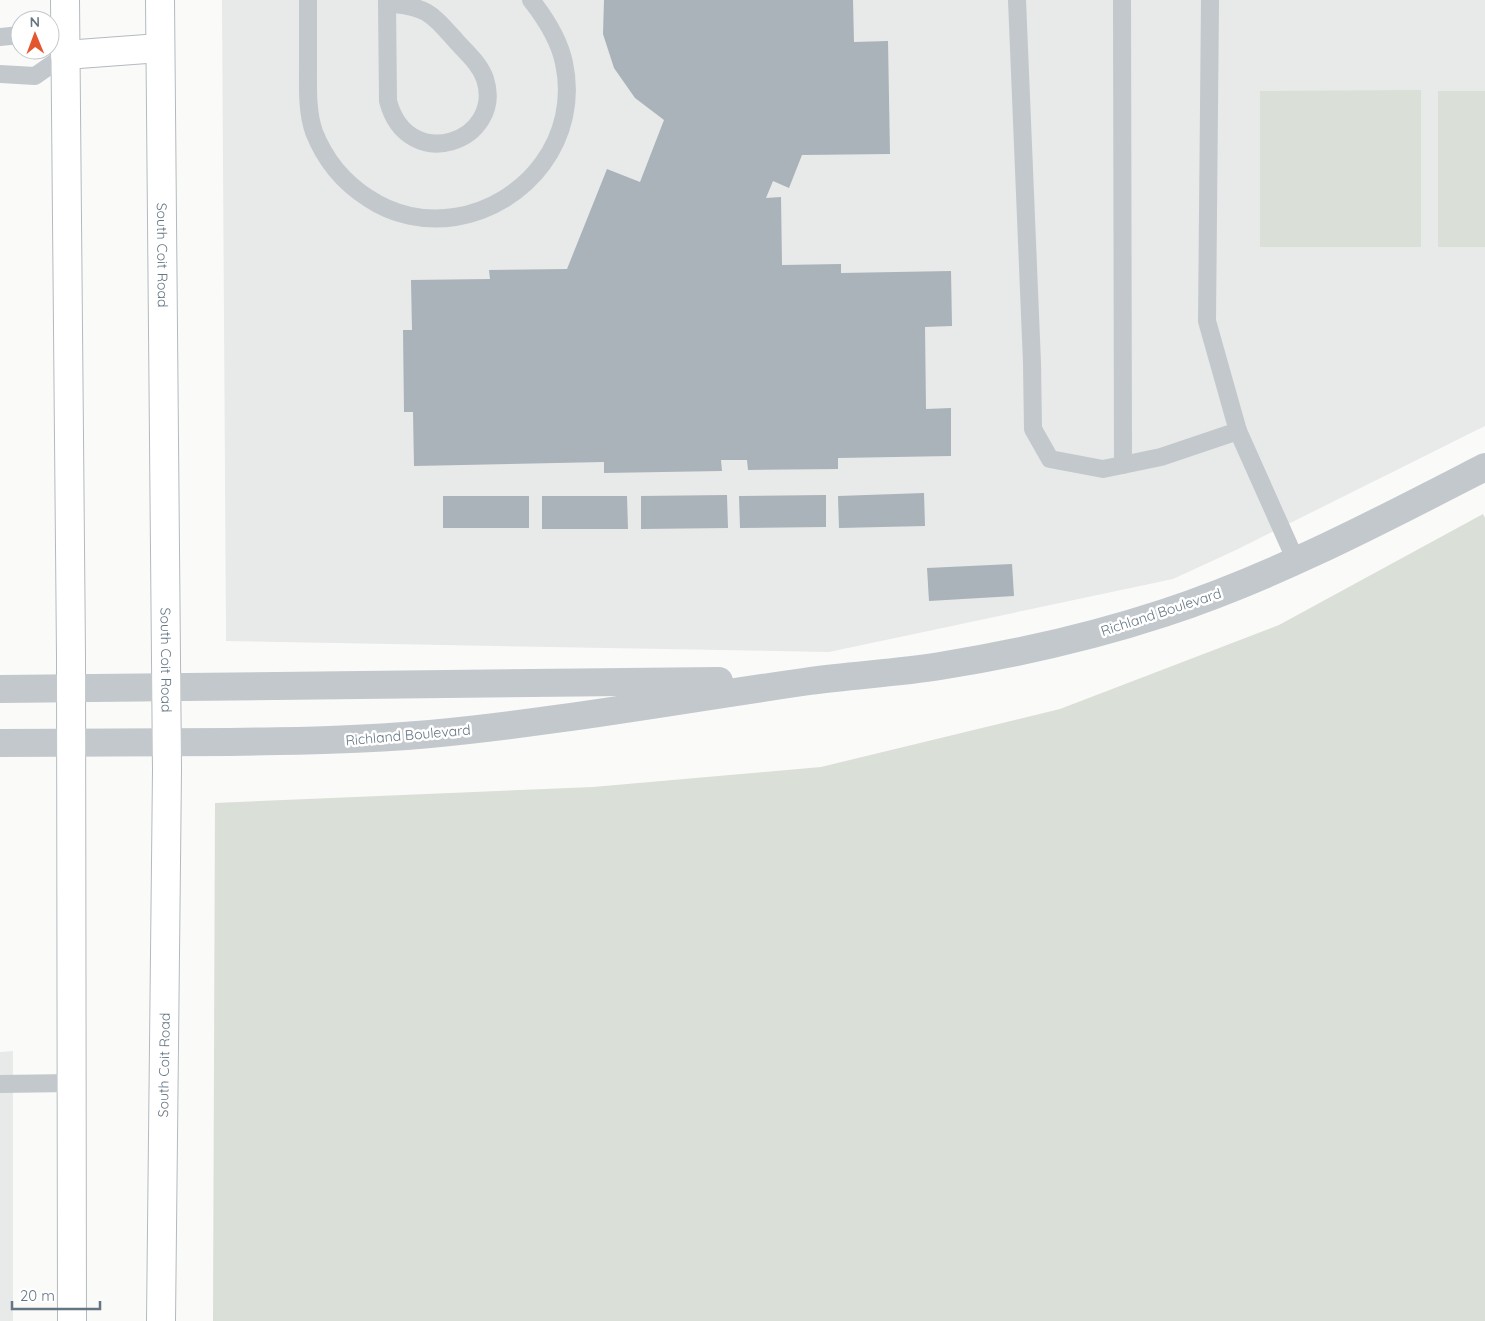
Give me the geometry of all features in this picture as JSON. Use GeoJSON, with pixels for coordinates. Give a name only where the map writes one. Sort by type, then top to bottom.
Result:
{"type":"FeatureCollection","features":[{"type":"Feature","properties":{"kind":"main road"},"geometry":{"type":"LineString","coordinates":[[60,36],[65,0]]}},
{"type":"Feature","properties":{"kind":"main road","name":"South Coit Road"},"geometry":{"type":"LineString","coordinates":[[160,0],[167,743],[161,1321]]}},
{"type":"Feature","properties":{"kind":"main road"},"geometry":{"type":"LineString","coordinates":[[60,50],[160,48]]}},
{"type":"Feature","properties":{"kind":"main road"},"geometry":{"type":"LineString","coordinates":[[58,60],[70,688],[72,1321]]}},
{"type":"Feature","properties":{"kind":"street","name":"Richland Boulevard"},"geometry":{"type":"LineString","coordinates":[[0,744],[317,742],[428,734],[589,715],[813,681],[938,666],[1065,641],[1201,600],[1296,561],[1485,467]]}},
{"type":"Feature","properties":{"kind":"street","name":"Richland Boulevard"},"geometry":{"type":"LineString","coordinates":[[0,689],[813,681]]}},
{"type":"Feature","properties":{"kind":"lane"},"geometry":{"type":"LineString","coordinates":[[308,0],[308,107],[314,131],[324,153],[338,173],[362,195],[398,213],[422,218],[447,218],[471,214],[494,206],[515,193],[533,176],[548,157],[555,143],[565,111],[567,87],[564,63],[557,39],[546,18],[531,0]]}},
{"type":"Feature","properties":{"kind":"lane"},"geometry":{"type":"LineString","coordinates":[[1017,0],[1033,430],[1050,459],[1103,470],[1161,457],[1238,431]]}},
{"type":"Feature","properties":{"kind":"lane"},"geometry":{"type":"LineString","coordinates":[[1122,0],[1123,465]]}},
{"type":"Feature","properties":{"kind":"lane"},"geometry":{"type":"LineString","coordinates":[[1210,0],[1207,321],[1238,431],[1296,561]]}},
{"type":"Feature","properties":{"kind":"lane"},"geometry":{"type":"LineString","coordinates":[[387,2],[422,10],[433,16],[479,66],[488,92],[486,106],[481,120],[461,138],[448,143],[421,142],[404,131],[392,114],[388,101],[387,2]]}},
{"type":"Feature","properties":{"kind":"lane"},"geometry":{"type":"LineString","coordinates":[[0,74],[35,76],[49,60]]}},
{"type":"Feature","properties":{"kind":"lane"},"geometry":{"type":"LineString","coordinates":[[0,1084],[71,1083]]}},
{"type":"Feature","properties":{"kind":"shaded area"},"geometry":{"type":"Polygon","coordinates":[[[222,0],[1485,0],[1485,426],[1236,550],[1173,579],[829,652],[226,641],[222,0]]]}},
{"type":"Feature","properties":{"kind":"shaded area"},"geometry":{"type":"Polygon","coordinates":[[[1421,90],[1421,247],[1260,247],[1260,91],[1421,90]]]}},
{"type":"Feature","properties":{"kind":"shaded area"},"geometry":{"type":"Polygon","coordinates":[[[1438,91],[1485,91],[1485,247],[1438,247],[1438,91]]]}},
{"type":"Feature","properties":{"kind":"shaded area"},"geometry":{"type":"Polygon","coordinates":[[[1483,514],[1485,518],[1485,1321],[213,1321],[215,803],[593,787],[821,767],[1060,709],[1279,625],[1483,514]]]}},
{"type":"Feature","properties":{"kind":"shaded area"},"geometry":{"type":"Polygon","coordinates":[[[13,1051],[13,1321],[0,1321],[0,1052],[13,1051]]]}},
{"type":"Feature","properties":{"kind":"building"},"geometry":{"type":"Polygon","coordinates":[[[604,0],[853,0],[854,42],[888,41],[890,154],[802,155],[789,188],[773,181],[766,198],[781,197],[782,265],[841,264],[841,273],[951,271],[952,326],[925,327],[926,409],[951,408],[951,456],[838,458],[838,469],[748,470],[747,460],[721,460],[722,471],[604,473],[604,462],[414,466],[413,412],[404,412],[403,330],[412,330],[411,280],[490,279],[489,270],[567,269],[607,169],[640,182],[664,120],[635,98],[614,68],[603,34],[604,0]]]}},
{"type":"Feature","properties":{"kind":"building"},"geometry":{"type":"Polygon","coordinates":[[[924,493],[925,526],[839,528],[838,496],[924,493]]]}},
{"type":"Feature","properties":{"kind":"building"},"geometry":{"type":"Polygon","coordinates":[[[727,495],[728,528],[641,529],[641,496],[727,495]]]}},
{"type":"Feature","properties":{"kind":"building"},"geometry":{"type":"Polygon","coordinates":[[[826,495],[826,527],[740,528],[739,496],[826,495]]]}},
{"type":"Feature","properties":{"kind":"building"},"geometry":{"type":"Polygon","coordinates":[[[443,496],[529,496],[529,528],[443,528],[443,496]]]}},
{"type":"Feature","properties":{"kind":"building"},"geometry":{"type":"Polygon","coordinates":[[[542,496],[627,496],[628,529],[542,529],[542,496]]]}},
{"type":"Feature","properties":{"kind":"building"},"geometry":{"type":"Polygon","coordinates":[[[1012,564],[1014,596],[929,601],[927,568],[1012,564]]]}}]}
